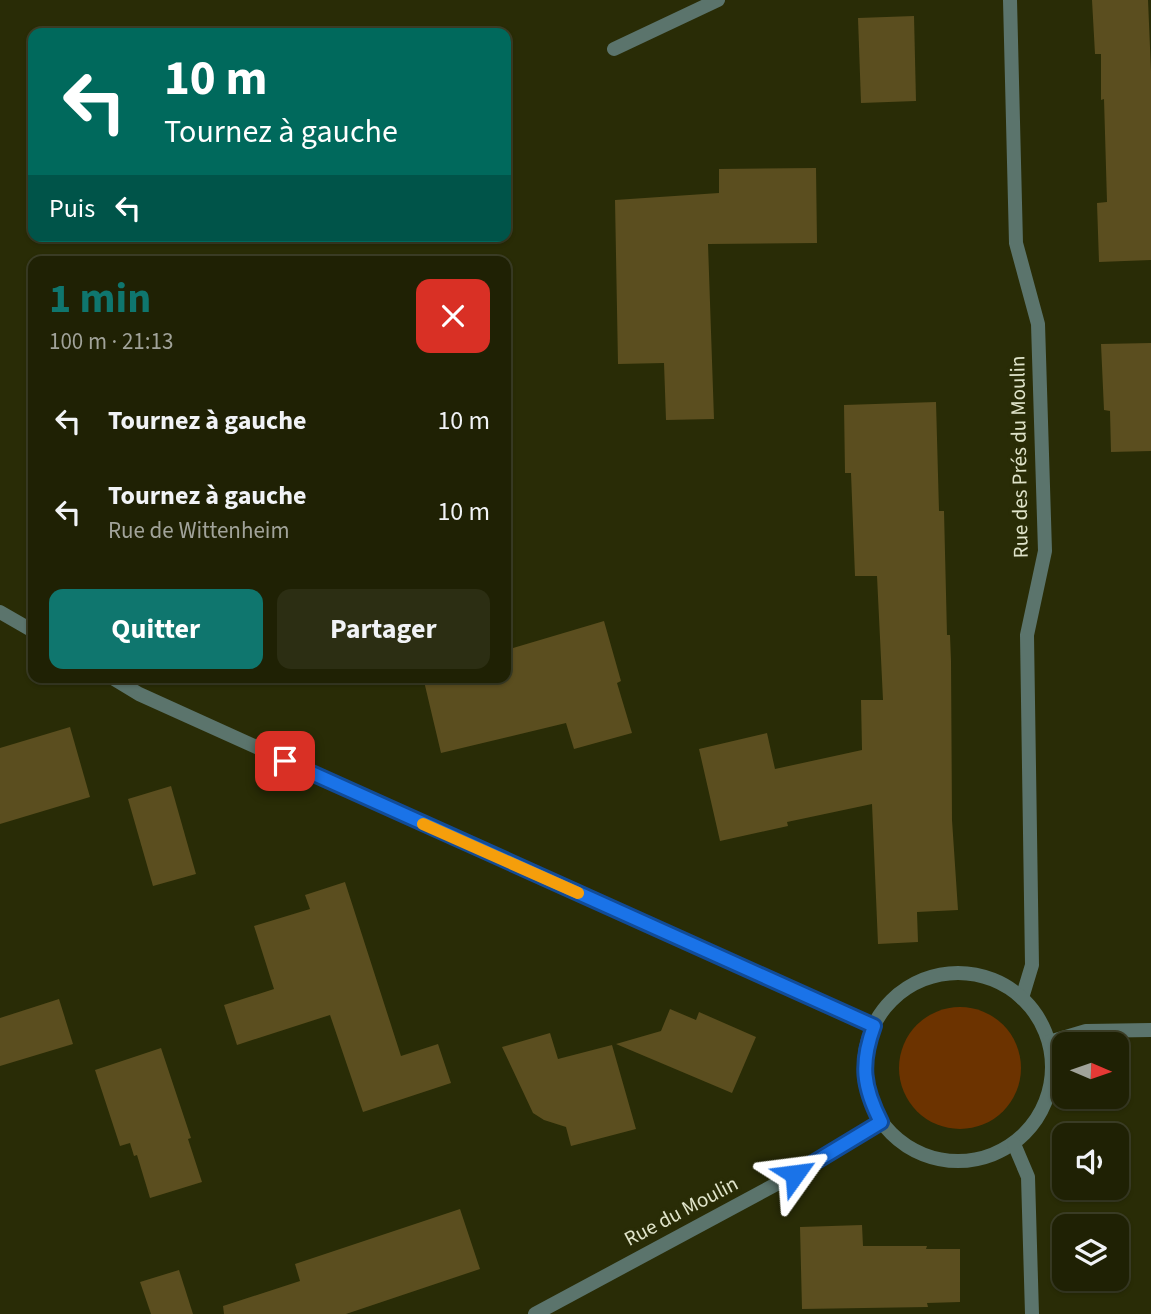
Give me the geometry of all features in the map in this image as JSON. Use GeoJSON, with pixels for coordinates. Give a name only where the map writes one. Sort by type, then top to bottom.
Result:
{"type":"FeatureCollection","features":[{"type":"Feature","properties":{"kind":"street"},"geometry":{"type":"LineString","coordinates":[[614,49],[718,0]]}},
{"type":"Feature","properties":{"kind":"street","name":"Rue des Prés du Moulin"},"geometry":{"type":"LineString","coordinates":[[1010,0],[1016,243],[1038,324],[1045,551],[1027,635],[1032,965],[1022,998]]}},
{"type":"Feature","properties":{"kind":"street"},"geometry":{"type":"LineString","coordinates":[[0,612],[28,628]]}},
{"type":"Feature","properties":{"kind":"street"},"geometry":{"type":"LineString","coordinates":[[121,683],[139,694],[297,766],[874,1026]]}},
{"type":"Feature","properties":{"kind":"street"},"geometry":{"type":"LineString","coordinates":[[970,974],[998,982],[1022,998],[1038,1018],[1049,1042],[1052,1070],[1047,1098],[1034,1124],[1014,1144],[987,1157],[958,1162],[929,1157],[902,1143],[881,1122],[870,1100],[864,1075],[865,1050],[874,1026],[890,1002],[914,985],[941,975],[970,974]]}},
{"type":"Feature","properties":{"kind":"street"},"geometry":{"type":"LineString","coordinates":[[1049,1042],[1086,1031],[1151,1030]]}},
{"type":"Feature","properties":{"kind":"street","name":"Rue du Moulin"},"geometry":{"type":"LineString","coordinates":[[535,1314],[795,1174],[881,1122]]}},
{"type":"Feature","properties":{"kind":"street"},"geometry":{"type":"LineString","coordinates":[[1014,1144],[1028,1177],[1032,1314]]}},
{"type":"Feature","properties":{"kind":"shaded area"},"geometry":{"type":"Polygon","coordinates":[[[960,1007],[983,1012],[1003,1025],[1016,1045],[1021,1068],[1016,1091],[1003,1111],[983,1124],[960,1129],[937,1124],[917,1111],[904,1091],[899,1068],[904,1045],[917,1025],[937,1012],[960,1007]]]}},
{"type":"Feature","properties":{"kind":"building"},"geometry":{"type":"Polygon","coordinates":[[[1092,0],[1148,0],[1151,71],[1151,260],[1099,262],[1097,203],[1107,202],[1101,54],[1095,54],[1092,0]]]}},
{"type":"Feature","properties":{"kind":"building"},"geometry":{"type":"Polygon","coordinates":[[[914,16],[916,101],[861,103],[858,18],[914,16]]]}},
{"type":"Feature","properties":{"kind":"building"},"geometry":{"type":"Polygon","coordinates":[[[816,168],[817,243],[708,244],[714,419],[666,420],[664,363],[618,364],[615,200],[719,193],[719,169],[816,168]]]}},
{"type":"Feature","properties":{"kind":"building"},"geometry":{"type":"Polygon","coordinates":[[[1151,343],[1151,451],[1111,452],[1110,411],[1104,410],[1101,344],[1151,343]]]}},
{"type":"Feature","properties":{"kind":"building"},"geometry":{"type":"Polygon","coordinates":[[[936,402],[939,511],[944,511],[947,635],[950,635],[952,820],[958,910],[917,912],[918,942],[878,944],[872,804],[787,822],[788,826],[720,841],[699,749],[767,733],[775,769],[862,750],[861,700],[883,700],[877,576],[855,576],[851,473],[845,473],[844,405],[936,402]]]}},
{"type":"Feature","properties":{"kind":"building"},"geometry":{"type":"Polygon","coordinates":[[[604,621],[621,681],[617,683],[632,733],[574,749],[566,723],[441,753],[424,683],[511,683],[511,649],[604,621]]]}},
{"type":"Feature","properties":{"kind":"building"},"geometry":{"type":"Polygon","coordinates":[[[70,727],[90,797],[0,824],[0,748],[70,727]]]}},
{"type":"Feature","properties":{"kind":"building"},"geometry":{"type":"Polygon","coordinates":[[[171,786],[196,874],[153,886],[128,799],[171,786]]]}},
{"type":"Feature","properties":{"kind":"building"},"geometry":{"type":"Polygon","coordinates":[[[345,882],[401,1056],[438,1044],[451,1083],[363,1112],[330,1015],[237,1045],[224,1005],[274,989],[254,926],[310,909],[305,895],[345,882]]]}},
{"type":"Feature","properties":{"kind":"building"},"geometry":{"type":"Polygon","coordinates":[[[59,999],[73,1044],[0,1066],[0,1018],[59,999]]]}},
{"type":"Feature","properties":{"kind":"building"},"geometry":{"type":"Polygon","coordinates":[[[670,1009],[696,1020],[699,1012],[756,1037],[732,1093],[616,1044],[661,1031],[670,1009]]]}},
{"type":"Feature","properties":{"kind":"building"},"geometry":{"type":"Polygon","coordinates":[[[550,1033],[558,1059],[612,1045],[636,1129],[571,1146],[566,1127],[544,1120],[533,1113],[502,1047],[550,1033]]]}},
{"type":"Feature","properties":{"kind":"building"},"geometry":{"type":"Polygon","coordinates":[[[161,1048],[191,1138],[188,1139],[202,1182],[150,1198],[137,1155],[134,1156],[130,1143],[120,1146],[95,1070],[161,1048]]]}},
{"type":"Feature","properties":{"kind":"building"},"geometry":{"type":"Polygon","coordinates":[[[460,1209],[480,1269],[346,1314],[224,1314],[223,1306],[300,1281],[295,1264],[460,1209]]]}},
{"type":"Feature","properties":{"kind":"building"},"geometry":{"type":"Polygon","coordinates":[[[862,1225],[863,1246],[960,1249],[960,1302],[927,1303],[928,1307],[802,1309],[800,1227],[862,1225]]]}},
{"type":"Feature","properties":{"kind":"building"},"geometry":{"type":"Polygon","coordinates":[[[179,1270],[193,1314],[151,1314],[140,1282],[179,1270]]]}},
{"type":"Feature","properties":{"kind":"slow traffic"},"geometry":{"type":"LineString","coordinates":[[423,824],[578,893]]}},
{"type":"Feature","properties":{"kind":"route"},"geometry":{"type":"LineString","coordinates":[[285,761],[874,1026],[865,1050],[864,1075],[870,1100],[881,1122],[795,1174]]}}]}
